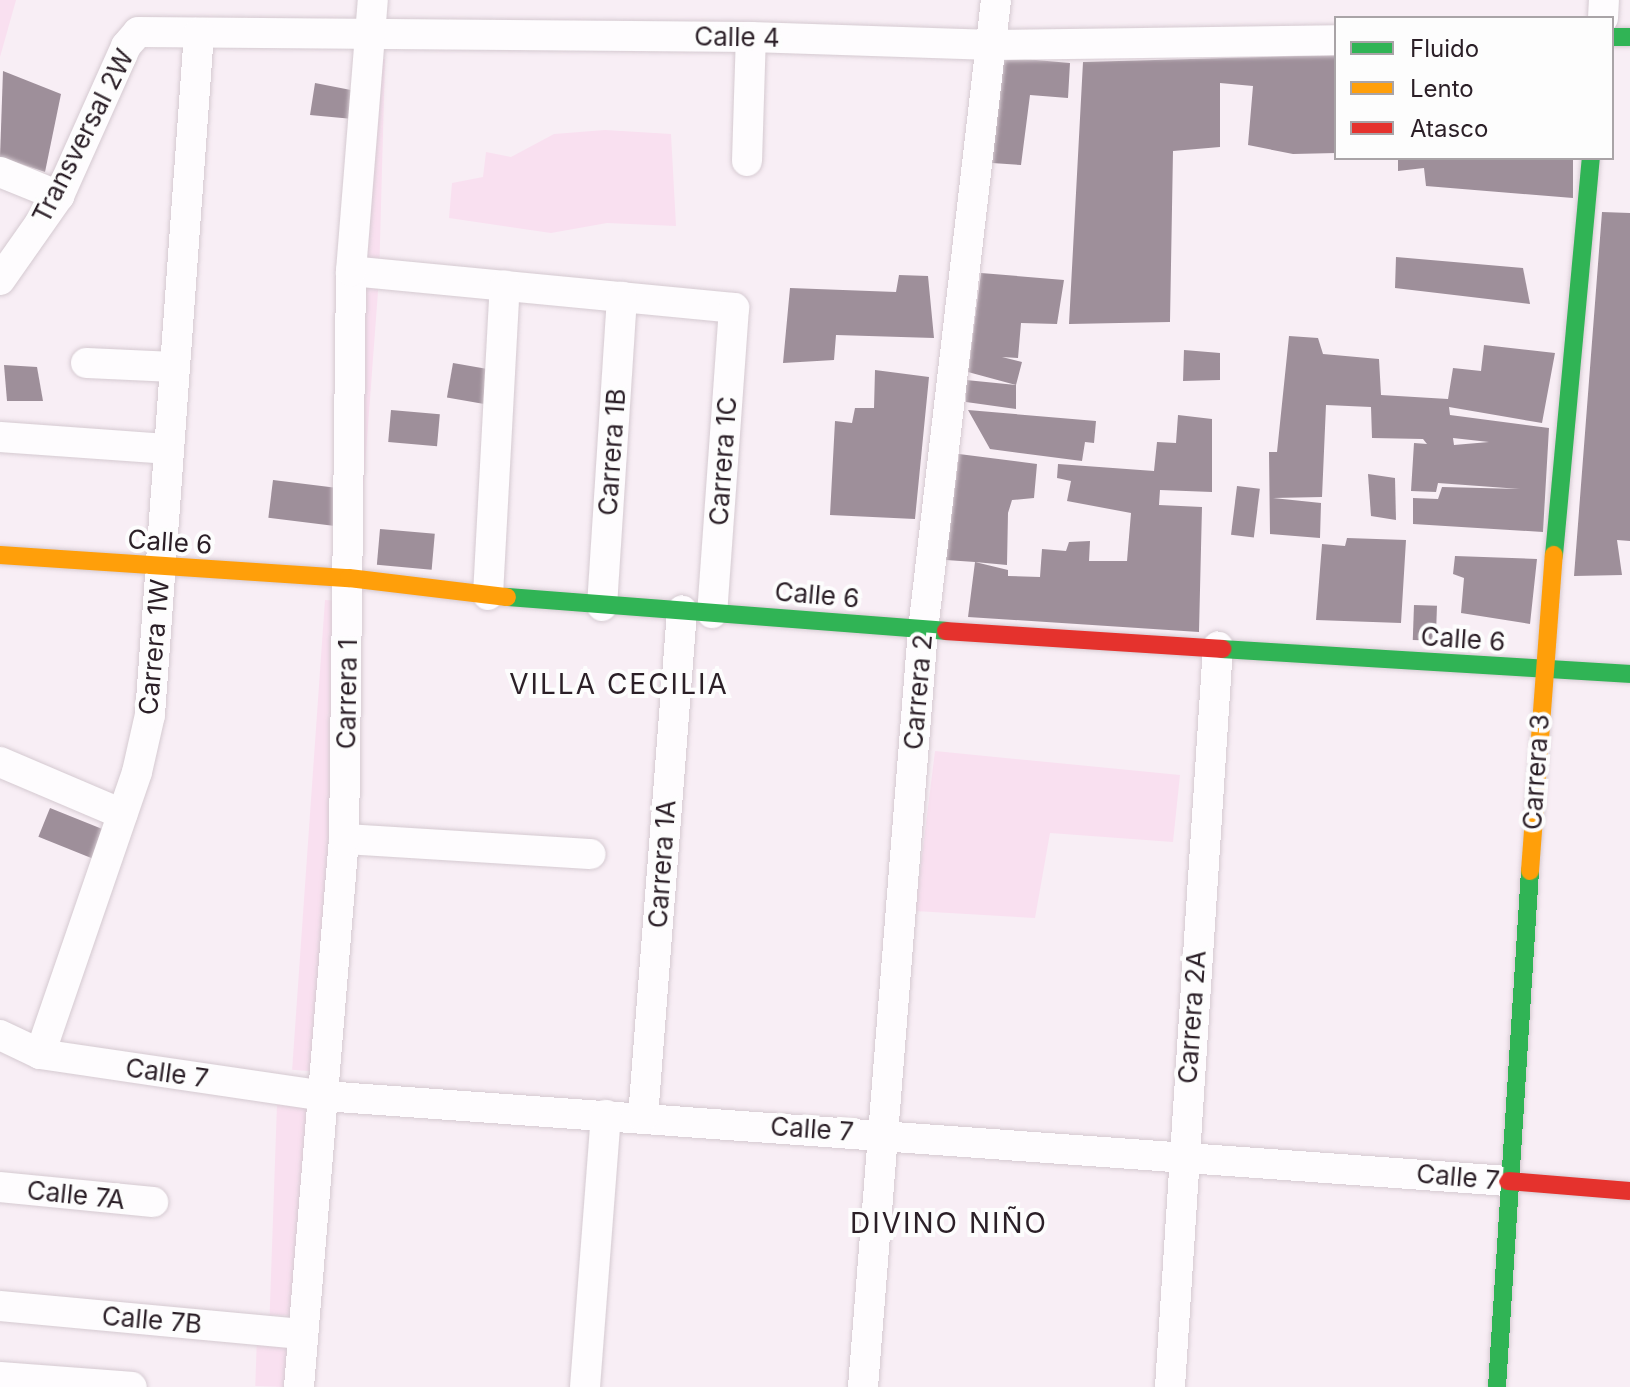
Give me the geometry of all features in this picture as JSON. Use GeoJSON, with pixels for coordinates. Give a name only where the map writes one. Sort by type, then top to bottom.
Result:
{"type":"FeatureCollection","features":[{"type":"Feature","properties":{"kind":"street","name":"Carrera 1"},"geometry":{"type":"LineString","coordinates":[[299,1387],[344,839],[351,271],[373,0]]}},
{"type":"Feature","properties":{"kind":"street","name":"Carrera 2"},"geometry":{"type":"LineString","coordinates":[[863,1387],[879,1133],[923,630],[996,0]]}},
{"type":"Feature","properties":{"kind":"street","name":"Calle 4"},"geometry":{"type":"LineString","coordinates":[[138,32],[751,37],[993,45],[1334,40]]}},
{"type":"Feature","properties":{"kind":"street","name":"Transversal 2W"},"geometry":{"type":"LineString","coordinates":[[0,280],[59,196],[126,46],[138,32]]}},
{"type":"Feature","properties":{"kind":"street","name":"Carrera 1W"},"geometry":{"type":"LineString","coordinates":[[40,1054],[122,814],[150,715],[199,33]]}},
{"type":"Feature","properties":{"kind":"street"},"geometry":{"type":"LineString","coordinates":[[747,161],[751,37]]}},
{"type":"Feature","properties":{"kind":"street","name":"Carrera 3"},"geometry":{"type":"LineString","coordinates":[[1497,1387],[1543,671],[1591,160]]}},
{"type":"Feature","properties":{"kind":"street"},"geometry":{"type":"LineString","coordinates":[[0,172],[59,196]]}},
{"type":"Feature","properties":{"kind":"street"},"geometry":{"type":"LineString","coordinates":[[351,271],[622,297]]}},
{"type":"Feature","properties":{"kind":"street"},"geometry":{"type":"LineString","coordinates":[[488,595],[505,285]]}},
{"type":"Feature","properties":{"kind":"street","name":"Carrera 1C"},"geometry":{"type":"LineString","coordinates":[[622,297],[734,308],[712,613]]}},
{"type":"Feature","properties":{"kind":"street","name":"Carrera 1B"},"geometry":{"type":"LineString","coordinates":[[602,606],[622,297]]}},
{"type":"Feature","properties":{"kind":"street"},"geometry":{"type":"LineString","coordinates":[[86,363],[175,367]]}},
{"type":"Feature","properties":{"kind":"street"},"geometry":{"type":"LineString","coordinates":[[0,437],[169,449]]}},
{"type":"Feature","properties":{"kind":"street","name":"Calle 6"},"geometry":{"type":"LineString","coordinates":[[0,555],[161,569],[349,578],[602,606],[923,630],[1218,647],[1543,671],[1630,674]]}},
{"type":"Feature","properties":{"kind":"street","name":"Carrera 1A"},"geometry":{"type":"LineString","coordinates":[[643,1117],[682,611]]}},
{"type":"Feature","properties":{"kind":"street","name":"Carrera 2A"},"geometry":{"type":"LineString","coordinates":[[1170,1387],[1182,1155],[1218,647]]}},
{"type":"Feature","properties":{"kind":"street"},"geometry":{"type":"LineString","coordinates":[[0,762],[122,814]]}},
{"type":"Feature","properties":{"kind":"street"},"geometry":{"type":"LineString","coordinates":[[344,839],[591,854]]}},
{"type":"Feature","properties":{"kind":"street","name":"Calle 7"},"geometry":{"type":"LineString","coordinates":[[0,1035],[40,1054],[324,1096],[1182,1155],[1630,1191]]}},
{"type":"Feature","properties":{"kind":"street"},"geometry":{"type":"LineString","coordinates":[[0,1050],[40,1054]]}},
{"type":"Feature","properties":{"kind":"street"},"geometry":{"type":"LineString","coordinates":[[585,1387],[606,1115]]}},
{"type":"Feature","properties":{"kind":"street","name":"Calle 7A"},"geometry":{"type":"LineString","coordinates":[[0,1187],[153,1202]]}},
{"type":"Feature","properties":{"kind":"street","name":"Calle 7B"},"geometry":{"type":"LineString","coordinates":[[0,1306],[303,1334]]}},
{"type":"Feature","properties":{"kind":"street"},"geometry":{"type":"LineString","coordinates":[[0,1377],[132,1387]]}},
{"type":"Feature","properties":{"kind":"shaded area"},"geometry":{"type":"Polygon","coordinates":[[[0,0],[16,0],[0,57],[0,0]]]}},
{"type":"Feature","properties":{"kind":"shaded area"},"geometry":{"type":"Polygon","coordinates":[[[385,59],[379,278],[357,572],[367,60],[385,59]]]}},
{"type":"Feature","properties":{"kind":"shaded area"},"geometry":{"type":"Polygon","coordinates":[[[605,130],[671,134],[676,226],[607,223],[551,233],[449,218],[452,183],[483,177],[486,152],[511,157],[554,134],[605,130]]]}},
{"type":"Feature","properties":{"kind":"shaded area"},"geometry":{"type":"Polygon","coordinates":[[[325,600],[351,602],[318,1072],[292,1070],[325,600]]]}},
{"type":"Feature","properties":{"kind":"shaded area"},"geometry":{"type":"Polygon","coordinates":[[[935,751],[1180,775],[1173,842],[1050,833],[1035,918],[915,911],[935,751]]]}},
{"type":"Feature","properties":{"kind":"shaded area"},"geometry":{"type":"Polygon","coordinates":[[[277,1105],[311,1106],[304,1316],[270,1315],[277,1105]]]}},
{"type":"Feature","properties":{"kind":"shaded area"},"geometry":{"type":"Polygon","coordinates":[[[257,1337],[287,1338],[285,1387],[255,1386],[257,1337]]]}},
{"type":"Feature","properties":{"kind":"building"},"geometry":{"type":"Polygon","coordinates":[[[1334,55],[1334,153],[1293,154],[1248,145],[1253,86],[1220,83],[1220,147],[1173,151],[1170,322],[1069,324],[1083,62],[1334,55]]]}},
{"type":"Feature","properties":{"kind":"building"},"geometry":{"type":"Polygon","coordinates":[[[1002,57],[1070,63],[1068,98],[1030,95],[1021,165],[992,163],[1002,57]]]}},
{"type":"Feature","properties":{"kind":"building"},"geometry":{"type":"Polygon","coordinates":[[[3,71],[61,94],[45,172],[0,157],[3,71]]]}},
{"type":"Feature","properties":{"kind":"building"},"geometry":{"type":"Polygon","coordinates":[[[315,83],[356,91],[353,119],[310,115],[315,83]]]}},
{"type":"Feature","properties":{"kind":"building"},"geometry":{"type":"Polygon","coordinates":[[[1398,160],[1573,160],[1573,198],[1426,186],[1424,168],[1398,171],[1398,160]]]}},
{"type":"Feature","properties":{"kind":"building"},"geometry":{"type":"Polygon","coordinates":[[[1602,212],[1630,213],[1630,541],[1617,540],[1622,575],[1574,576],[1602,212]]]}},
{"type":"Feature","properties":{"kind":"building"},"geometry":{"type":"Polygon","coordinates":[[[1396,257],[1523,268],[1530,304],[1395,288],[1396,257]]]}},
{"type":"Feature","properties":{"kind":"building"},"geometry":{"type":"Polygon","coordinates":[[[981,273],[1064,280],[1057,324],[1021,323],[1018,358],[1002,357],[1022,362],[1016,385],[968,372],[981,273]]]}},
{"type":"Feature","properties":{"kind":"building"},"geometry":{"type":"Polygon","coordinates":[[[899,275],[928,276],[934,338],[836,335],[834,360],[783,363],[790,288],[896,292],[899,275]]]}},
{"type":"Feature","properties":{"kind":"building"},"geometry":{"type":"Polygon","coordinates":[[[1289,336],[1318,338],[1323,354],[1379,359],[1381,395],[1448,399],[1453,368],[1481,371],[1484,345],[1555,353],[1542,423],[1449,407],[1450,415],[1549,428],[1543,532],[1413,524],[1413,498],[1438,499],[1442,487],[1520,489],[1438,483],[1436,492],[1411,491],[1414,443],[1427,444],[1423,439],[1372,438],[1371,407],[1326,405],[1322,497],[1273,498],[1321,503],[1320,538],[1270,534],[1269,452],[1277,452],[1289,336]],[[1453,438],[1454,445],[1489,442],[1453,438]]]}},
{"type":"Feature","properties":{"kind":"building"},"geometry":{"type":"Polygon","coordinates":[[[1184,350],[1220,353],[1220,380],[1183,381],[1184,350]]]}},
{"type":"Feature","properties":{"kind":"building"},"geometry":{"type":"Polygon","coordinates":[[[453,363],[500,371],[494,406],[447,397],[453,363]]]}},
{"type":"Feature","properties":{"kind":"building"},"geometry":{"type":"Polygon","coordinates":[[[4,365],[37,367],[43,401],[7,401],[4,365]]]}},
{"type":"Feature","properties":{"kind":"building"},"geometry":{"type":"Polygon","coordinates":[[[875,370],[929,377],[915,519],[830,515],[835,421],[852,423],[855,408],[874,408],[875,370]]]}},
{"type":"Feature","properties":{"kind":"building"},"geometry":{"type":"Polygon","coordinates":[[[966,380],[1016,385],[1016,409],[966,402],[966,380]]]}},
{"type":"Feature","properties":{"kind":"building"},"geometry":{"type":"Polygon","coordinates":[[[391,410],[440,414],[437,446],[388,442],[391,410]]]}},
{"type":"Feature","properties":{"kind":"building"},"geometry":{"type":"Polygon","coordinates":[[[968,410],[1096,421],[1094,443],[1085,442],[1082,461],[990,449],[968,410]]]}},
{"type":"Feature","properties":{"kind":"building"},"geometry":{"type":"Polygon","coordinates":[[[1178,415],[1212,419],[1212,492],[1160,490],[1159,505],[1202,507],[1199,632],[968,617],[975,562],[1008,570],[1008,576],[1040,577],[1042,549],[1066,551],[1069,542],[1090,541],[1089,561],[1127,561],[1131,513],[1067,501],[1071,481],[1057,478],[1058,464],[1154,471],[1157,442],[1176,443],[1178,415]]]}},
{"type":"Feature","properties":{"kind":"building"},"geometry":{"type":"Polygon","coordinates":[[[959,454],[1037,464],[1034,498],[1012,500],[1008,513],[1007,565],[946,560],[959,454]]]}},
{"type":"Feature","properties":{"kind":"building"},"geometry":{"type":"Polygon","coordinates":[[[1368,474],[1395,478],[1396,520],[1371,516],[1368,474]]]}},
{"type":"Feature","properties":{"kind":"building"},"geometry":{"type":"Polygon","coordinates":[[[273,480],[338,488],[333,526],[268,518],[273,480]]]}},
{"type":"Feature","properties":{"kind":"building"},"geometry":{"type":"Polygon","coordinates":[[[1237,486],[1260,489],[1254,537],[1231,535],[1237,486]]]}},
{"type":"Feature","properties":{"kind":"building"},"geometry":{"type":"Polygon","coordinates":[[[380,529],[435,534],[432,570],[377,565],[380,529]]]}},
{"type":"Feature","properties":{"kind":"building"},"geometry":{"type":"Polygon","coordinates":[[[1347,538],[1406,540],[1401,623],[1316,620],[1322,544],[1345,546],[1347,538]]]}},
{"type":"Feature","properties":{"kind":"building"},"geometry":{"type":"Polygon","coordinates":[[[1455,556],[1537,559],[1530,624],[1461,613],[1464,578],[1453,574],[1455,556]]]}},
{"type":"Feature","properties":{"kind":"building"},"geometry":{"type":"Polygon","coordinates":[[[1414,605],[1437,606],[1436,641],[1413,640],[1414,605]]]}},
{"type":"Feature","properties":{"kind":"building"},"geometry":{"type":"Polygon","coordinates":[[[50,808],[105,830],[93,859],[38,837],[50,808]]]}},
{"type":"Feature","properties":{"kind":"traffic: fast"},"geometry":{"type":"LineString","coordinates":[[1614,37],[1630,37]]}},
{"type":"Feature","properties":{"kind":"traffic: fast"},"geometry":{"type":"LineString","coordinates":[[1554,555],[1591,160]]}},
{"type":"Feature","properties":{"kind":"traffic: fast"},"geometry":{"type":"LineString","coordinates":[[507,597],[946,631]]}},
{"type":"Feature","properties":{"kind":"traffic: fast"},"geometry":{"type":"LineString","coordinates":[[1222,649],[1630,674]]}},
{"type":"Feature","properties":{"kind":"traffic: fast"},"geometry":{"type":"LineString","coordinates":[[1497,1387],[1530,871]]}},
{"type":"Feature","properties":{"kind":"traffic: slow"},"geometry":{"type":"LineString","coordinates":[[0,555],[349,578],[507,597]]}},
{"type":"Feature","properties":{"kind":"traffic: slow"},"geometry":{"type":"LineString","coordinates":[[1530,871],[1554,555]]}},
{"type":"Feature","properties":{"kind":"traffic: jam"},"geometry":{"type":"LineString","coordinates":[[946,631],[1222,649]]}},
{"type":"Feature","properties":{"kind":"traffic: jam"},"geometry":{"type":"LineString","coordinates":[[1508,1181],[1630,1191]]}},
{"type":"Feature","properties":{"kind":"district","name":"VILLA CECILIA"},"geometry":{"type":"Point","coordinates":[619,684]}},
{"type":"Feature","properties":{"kind":"district","name":"DIVINO NIÑO"},"geometry":{"type":"Point","coordinates":[949,1223]}}]}
